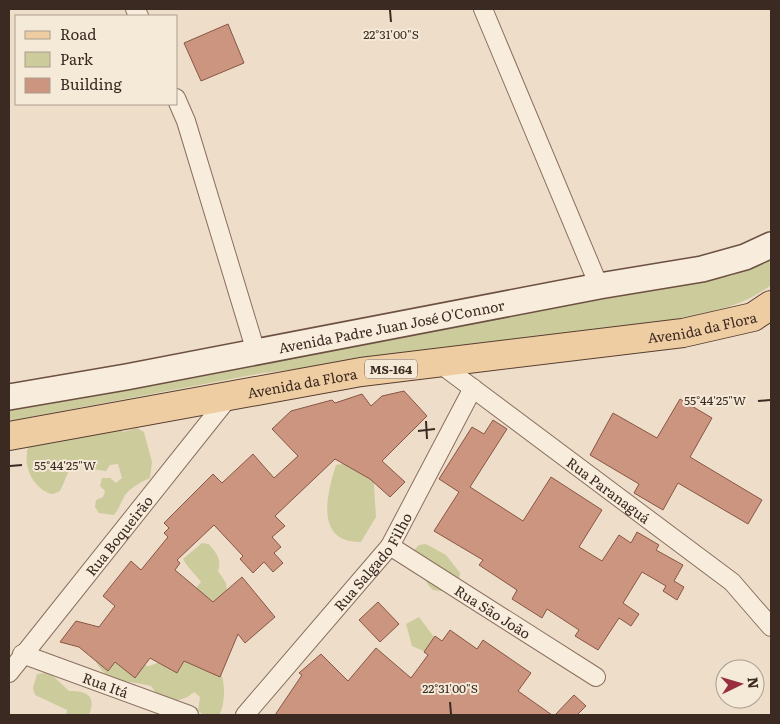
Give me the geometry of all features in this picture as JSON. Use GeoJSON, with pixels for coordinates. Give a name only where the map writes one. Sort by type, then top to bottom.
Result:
{"type":"FeatureCollection","features":[{"type":"Feature","properties":{"kind":"main road","name":"Avenida da Flora"},"geometry":{"type":"LineString","coordinates":[[9,436],[361,372],[588,346],[718,327],[753,317],[771,305]]}},
{"type":"Feature","properties":{"kind":"street"},"geometry":{"type":"LineString","coordinates":[[483,9],[599,286]]}},
{"type":"Feature","properties":{"kind":"street"},"geometry":{"type":"LineString","coordinates":[[178,103],[186,121],[256,352]]}},
{"type":"Feature","properties":{"kind":"street","name":"Avenida Padre Juan José O'Connor"},"geometry":{"type":"LineString","coordinates":[[9,397],[126,377],[599,286],[702,270],[745,258],[771,245]]}},
{"type":"Feature","properties":{"kind":"street","name":"Rua Paranaguá"},"geometry":{"type":"LineString","coordinates":[[439,363],[732,582],[771,627]]}},
{"type":"Feature","properties":{"kind":"street","name":"Rua Salgado Filho"},"geometry":{"type":"LineString","coordinates":[[245,715],[390,546],[473,388]]}},
{"type":"Feature","properties":{"kind":"street","name":"Rua Boqueirão"},"geometry":{"type":"LineString","coordinates":[[9,673],[22,654],[229,397]]}},
{"type":"Feature","properties":{"kind":"street","name":"Rua São João"},"geometry":{"type":"LineString","coordinates":[[390,546],[596,677]]}},
{"type":"Feature","properties":{"kind":"street","name":"Rua Itá"},"geometry":{"type":"LineString","coordinates":[[22,654],[189,715]]}},
{"type":"Feature","properties":{"kind":"green space"},"geometry":{"type":"Polygon","coordinates":[[[771,260],[771,285],[762,292],[731,306],[687,318],[257,374],[9,421],[9,405],[731,276],[771,260]]]}},
{"type":"Feature","properties":{"kind":"green space"},"geometry":{"type":"Polygon","coordinates":[[[118,426],[123,432],[137,428],[144,432],[152,462],[150,478],[139,483],[128,492],[114,515],[99,513],[95,507],[96,500],[103,497],[105,491],[100,486],[102,478],[110,478],[116,483],[122,478],[118,464],[110,465],[106,471],[92,469],[89,462],[77,463],[70,470],[60,491],[53,494],[41,489],[32,479],[27,466],[27,460],[28,449],[33,438],[118,426]]]}},
{"type":"Feature","properties":{"kind":"green space"},"geometry":{"type":"Polygon","coordinates":[[[361,461],[373,470],[376,517],[361,542],[346,540],[336,534],[330,525],[328,502],[336,465],[361,461]]]}},
{"type":"Feature","properties":{"kind":"green space"},"geometry":{"type":"Polygon","coordinates":[[[202,543],[209,544],[218,556],[218,571],[226,583],[227,590],[216,601],[209,603],[196,588],[201,582],[183,559],[202,543]]]}},
{"type":"Feature","properties":{"kind":"green space"},"geometry":{"type":"Polygon","coordinates":[[[426,544],[446,555],[460,573],[459,581],[449,592],[433,590],[428,585],[413,551],[419,545],[426,544]]]}},
{"type":"Feature","properties":{"kind":"green space"},"geometry":{"type":"Polygon","coordinates":[[[419,617],[437,641],[428,653],[412,646],[406,624],[419,617]]]}},
{"type":"Feature","properties":{"kind":"green space"},"geometry":{"type":"Polygon","coordinates":[[[169,651],[220,672],[224,694],[223,706],[219,715],[204,715],[198,711],[200,697],[194,692],[186,698],[178,700],[159,698],[151,686],[111,677],[99,667],[95,659],[149,666],[163,661],[169,651]]]}},
{"type":"Feature","properties":{"kind":"green space"},"geometry":{"type":"Polygon","coordinates":[[[45,673],[52,675],[69,691],[85,693],[92,703],[89,715],[66,715],[67,710],[35,695],[33,688],[37,674],[45,673]]]}},
{"type":"Feature","properties":{"kind":"building"},"geometry":{"type":"Polygon","coordinates":[[[228,24],[244,63],[201,81],[184,43],[228,24]]]}},
{"type":"Feature","properties":{"kind":"building"},"geometry":{"type":"Polygon","coordinates":[[[404,391],[427,416],[382,461],[405,482],[390,497],[370,479],[335,459],[275,516],[285,526],[272,537],[281,547],[274,553],[283,563],[273,572],[264,562],[253,573],[240,559],[243,556],[214,525],[177,560],[180,563],[175,570],[213,602],[242,577],[275,617],[245,643],[238,634],[220,677],[184,661],[177,673],[150,658],[135,678],[115,662],[108,671],[79,647],[60,642],[76,621],[99,627],[115,606],[103,596],[131,561],[141,570],[168,537],[164,533],[169,528],[164,523],[213,474],[222,483],[253,454],[274,478],[298,456],[272,429],[291,411],[332,400],[335,403],[362,394],[371,406],[382,396],[404,391]]]}},
{"type":"Feature","properties":{"kind":"building"},"geometry":{"type":"Polygon","coordinates":[[[680,399],[712,418],[690,457],[762,500],[748,524],[678,483],[663,510],[634,493],[639,484],[590,455],[613,413],[657,438],[680,399]]]}},
{"type":"Feature","properties":{"kind":"building"},"geometry":{"type":"Polygon","coordinates":[[[493,420],[507,429],[470,487],[523,521],[551,477],[602,510],[579,547],[602,561],[619,535],[631,543],[637,532],[659,545],[656,550],[683,565],[674,581],[684,587],[677,600],[663,591],[666,586],[642,572],[623,603],[639,614],[631,626],[619,618],[598,650],[575,636],[579,630],[547,609],[542,618],[512,599],[517,590],[479,565],[483,560],[434,531],[459,492],[439,479],[472,427],[484,434],[493,420]]]}},
{"type":"Feature","properties":{"kind":"building"},"geometry":{"type":"Polygon","coordinates":[[[378,602],[399,624],[380,642],[359,620],[378,602]]]}},
{"type":"Feature","properties":{"kind":"building"},"geometry":{"type":"Polygon","coordinates":[[[450,630],[477,649],[483,640],[531,673],[518,691],[552,715],[275,715],[302,675],[299,673],[321,654],[348,681],[376,648],[411,678],[428,655],[424,652],[435,636],[442,641],[450,630]]]}},
{"type":"Feature","properties":{"kind":"building"},"geometry":{"type":"Polygon","coordinates":[[[574,695],[586,706],[577,715],[555,715],[574,695]]]}}]}
